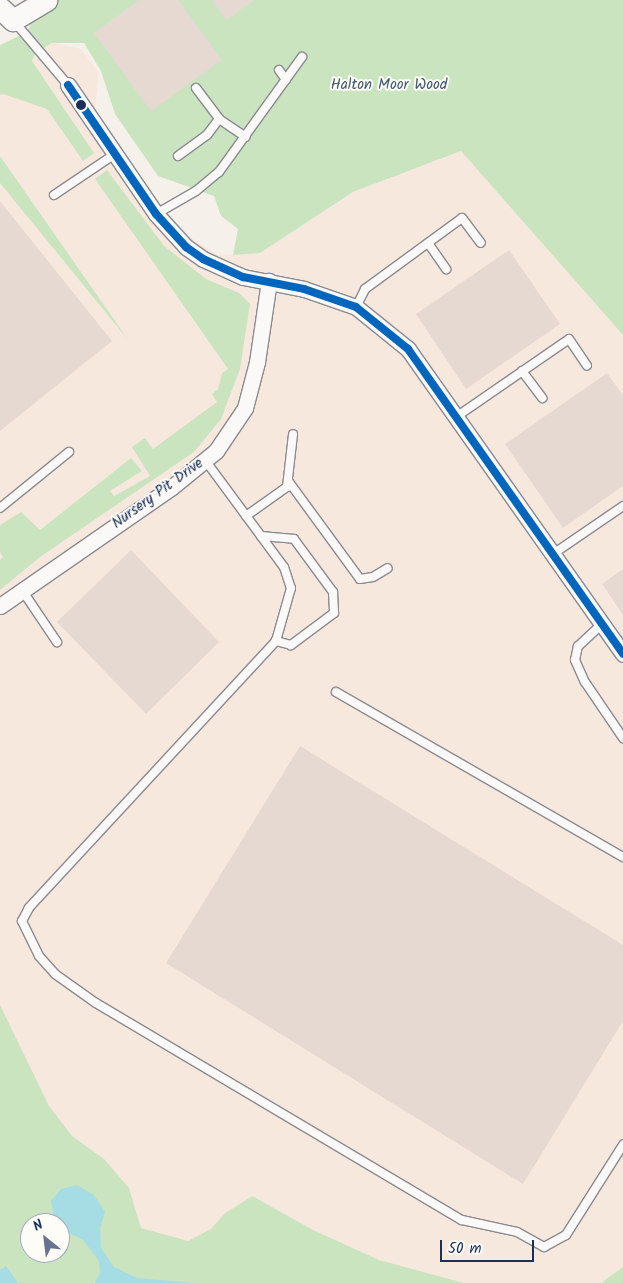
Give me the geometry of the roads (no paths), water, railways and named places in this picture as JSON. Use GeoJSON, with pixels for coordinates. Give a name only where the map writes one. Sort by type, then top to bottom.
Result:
{"type":"FeatureCollection","features":[{"type":"Feature","properties":{"kind":"street"},"geometry":{"type":"LineString","coordinates":[[12,21],[46,0]]}},
{"type":"Feature","properties":{"kind":"street"},"geometry":{"type":"LineString","coordinates":[[68,85],[156,214],[177,239],[203,259],[243,277],[269,282],[356,307],[408,349],[623,654]]}},
{"type":"Feature","properties":{"kind":"street","name":"Nursery Pit Drive"},"geometry":{"type":"LineString","coordinates":[[0,606],[172,487],[204,460],[234,428],[245,408],[257,362],[269,282]]}},
{"type":"Feature","properties":{"kind":"lane"},"geometry":{"type":"LineString","coordinates":[[12,21],[68,85]]}},
{"type":"Feature","properties":{"kind":"lane"},"geometry":{"type":"LineString","coordinates":[[156,214],[219,172],[302,57]]}},
{"type":"Feature","properties":{"kind":"lane"},"geometry":{"type":"LineString","coordinates":[[279,70],[286,80]]}},
{"type":"Feature","properties":{"kind":"lane"},"geometry":{"type":"LineString","coordinates":[[196,88],[219,119],[246,137]]}},
{"type":"Feature","properties":{"kind":"lane"},"geometry":{"type":"LineString","coordinates":[[178,156],[207,134],[219,119]]}},
{"type":"Feature","properties":{"kind":"lane"},"geometry":{"type":"LineString","coordinates":[[54,195],[115,154]]}},
{"type":"Feature","properties":{"kind":"lane"},"geometry":{"type":"LineString","coordinates":[[356,307],[365,289],[462,218],[481,243]]}},
{"type":"Feature","properties":{"kind":"lane"},"geometry":{"type":"LineString","coordinates":[[428,243],[446,269]]}},
{"type":"Feature","properties":{"kind":"lane"},"geometry":{"type":"LineString","coordinates":[[456,417],[569,339],[587,366]]}},
{"type":"Feature","properties":{"kind":"lane"},"geometry":{"type":"LineString","coordinates":[[522,371],[542,398]]}},
{"type":"Feature","properties":{"kind":"lane"},"geometry":{"type":"LineString","coordinates":[[246,516],[286,487],[289,482],[293,434]]}},
{"type":"Feature","properties":{"kind":"lane"},"geometry":{"type":"LineString","coordinates":[[0,508],[69,452]]}},
{"type":"Feature","properties":{"kind":"lane"},"geometry":{"type":"LineString","coordinates":[[204,460],[284,567],[291,588],[276,642],[29,908],[22,922],[39,956],[55,974],[96,1004],[462,1220],[517,1232],[544,1247],[566,1235],[623,1145]]}},
{"type":"Feature","properties":{"kind":"lane"},"geometry":{"type":"LineString","coordinates":[[289,482],[360,579],[373,577],[388,568]]}},
{"type":"Feature","properties":{"kind":"lane"},"geometry":{"type":"LineString","coordinates":[[553,554],[622,509]]}},
{"type":"Feature","properties":{"kind":"lane"},"geometry":{"type":"LineString","coordinates":[[261,536],[294,539],[333,592],[334,613],[291,645],[276,642]]}},
{"type":"Feature","properties":{"kind":"lane"},"geometry":{"type":"LineString","coordinates":[[22,590],[57,642]]}},
{"type":"Feature","properties":{"kind":"lane"},"geometry":{"type":"LineString","coordinates":[[602,624],[578,646],[575,660],[584,682],[623,738]]}},
{"type":"Feature","properties":{"kind":"lane"},"geometry":{"type":"LineString","coordinates":[[336,692],[623,857]]}},
{"type":"Feature","properties":{"kind":"water"},"geometry":{"type":"Polygon","coordinates":[[[77,1185],[94,1195],[105,1212],[100,1228],[101,1248],[114,1267],[137,1278],[194,1283],[95,1283],[100,1273],[99,1261],[83,1240],[70,1234],[70,1213],[53,1213],[51,1201],[61,1189],[77,1185]]]}},
{"type":"Feature","properties":{"kind":"water"},"geometry":{"type":"Polygon","coordinates":[[[6,1266],[18,1283],[0,1283],[0,1270],[6,1266]]]}},
{"type":"Feature","properties":{"kind":"park label","name":"Halton Moor Wood"},"geometry":{"type":"Point","coordinates":[389,86]}}]}
